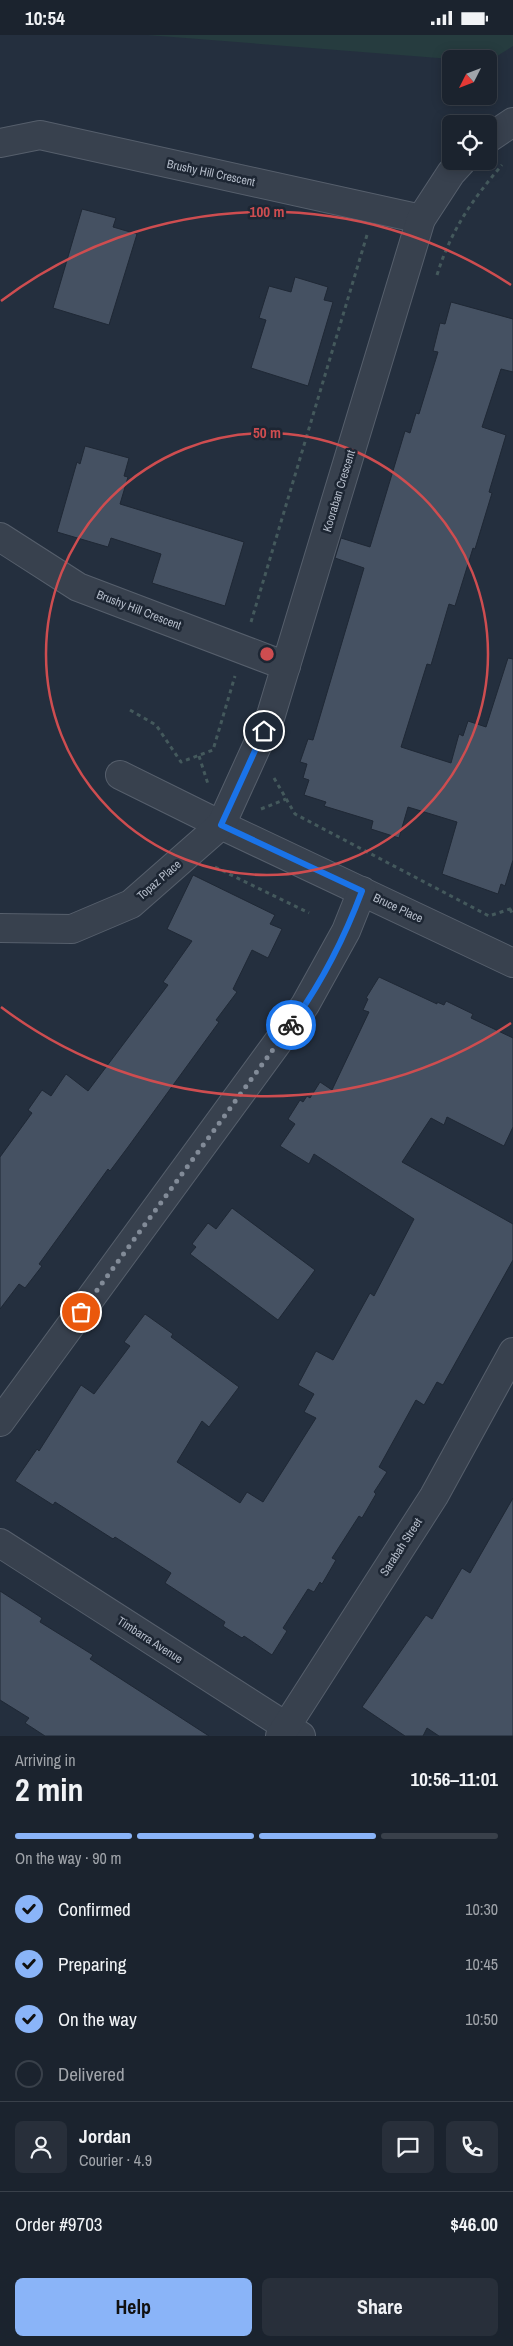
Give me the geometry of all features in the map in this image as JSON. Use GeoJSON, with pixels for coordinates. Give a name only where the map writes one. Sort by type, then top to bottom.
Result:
{"type":"FeatureCollection","features":[{"type":"Feature","properties":{"kind":"street"},"geometry":{"type":"LineString","coordinates":[[497,133],[513,122]]}},
{"type":"Feature","properties":{"kind":"street","name":"Brushy Hill Crescent"},"geometry":{"type":"LineString","coordinates":[[0,143],[40,135],[421,219]]}},
{"type":"Feature","properties":{"kind":"street","name":"Kooraban Crescent"},"geometry":{"type":"LineString","coordinates":[[221,825],[271,715],[421,219],[454,170]]}},
{"type":"Feature","properties":{"kind":"street","name":"Brushy Hill Crescent"},"geometry":{"type":"LineString","coordinates":[[0,537],[78,587],[286,666]]}},
{"type":"Feature","properties":{"kind":"street","name":"Bruce Place"},"geometry":{"type":"LineString","coordinates":[[120,775],[221,825],[513,963]]}},
{"type":"Feature","properties":{"kind":"street","name":"Topaz Place"},"geometry":{"type":"LineString","coordinates":[[0,929],[72,929],[131,904],[221,825]]}},
{"type":"Feature","properties":{"kind":"street"},"geometry":{"type":"LineString","coordinates":[[0,1422],[306,1005],[346,931],[362,891]]}},
{"type":"Feature","properties":{"kind":"street","name":"Sarabah Street"},"geometry":{"type":"LineString","coordinates":[[289,1733],[434,1497],[513,1352]]}},
{"type":"Feature","properties":{"kind":"street","name":"Timbarra Avenue"},"geometry":{"type":"LineString","coordinates":[[0,1543],[289,1733]]}},
{"type":"Feature","properties":{"kind":"path"},"geometry":{"type":"LineString","coordinates":[[436,279],[445,251],[472,201],[508,160]]}},
{"type":"Feature","properties":{"kind":"path"},"geometry":{"type":"LineString","coordinates":[[130,710],[156,725],[181,762],[213,750],[375,208]]}},
{"type":"Feature","properties":{"kind":"path"},"geometry":{"type":"LineString","coordinates":[[277,769],[274,778],[294,814],[489,916],[511,909],[513,915]]}},
{"type":"Feature","properties":{"kind":"path"},"geometry":{"type":"LineString","coordinates":[[212,866],[309,913]]}},
{"type":"Feature","properties":{"kind":"green space"},"geometry":{"type":"Polygon","coordinates":[[[147,35],[513,35],[513,46],[498,55],[498,50],[442,50],[442,58],[147,35]]]}},
{"type":"Feature","properties":{"kind":"building"},"geometry":{"type":"Polygon","coordinates":[[[82,209],[116,218],[113,227],[137,234],[109,325],[53,308],[82,209]]]}},
{"type":"Feature","properties":{"kind":"building"},"geometry":{"type":"Polygon","coordinates":[[[295,277],[328,287],[324,300],[333,302],[308,386],[251,368],[266,320],[259,318],[269,286],[291,292],[295,277]]]}},
{"type":"Feature","properties":{"kind":"building"},"geometry":{"type":"Polygon","coordinates":[[[451,302],[513,319],[513,372],[501,369],[482,427],[506,435],[489,492],[492,493],[475,549],[473,548],[455,606],[449,604],[431,665],[427,664],[401,747],[451,763],[459,734],[463,736],[468,721],[486,727],[508,658],[513,659],[513,860],[505,886],[501,884],[498,894],[442,874],[457,822],[408,807],[399,838],[371,829],[373,821],[324,806],[326,802],[304,795],[309,780],[303,778],[307,764],[300,762],[308,739],[313,740],[364,568],[335,558],[341,538],[370,547],[405,431],[410,433],[416,413],[419,414],[438,352],[433,351],[440,323],[445,324],[451,302]]]}},
{"type":"Feature","properties":{"kind":"building"},"geometry":{"type":"Polygon","coordinates":[[[85,446],[129,458],[124,476],[128,477],[120,504],[244,542],[225,606],[152,583],[161,554],[111,538],[108,547],[57,532],[77,462],[80,464],[85,446]]]}},
{"type":"Feature","properties":{"kind":"building"},"geometry":{"type":"Polygon","coordinates":[[[193,875],[275,915],[270,924],[282,929],[268,958],[252,950],[233,989],[237,992],[216,1020],[219,1022],[128,1147],[110,1171],[108,1169],[39,1264],[42,1266],[25,1288],[19,1284],[0,1309],[0,1157],[32,1113],[28,1110],[42,1090],[51,1096],[66,1074],[88,1091],[168,985],[163,982],[192,941],[167,929],[193,875]]]}},
{"type":"Feature","properties":{"kind":"building"},"geometry":{"type":"Polygon","coordinates":[[[379,977],[437,1004],[437,1002],[444,1005],[446,1001],[473,1014],[471,1018],[513,1038],[513,1127],[504,1146],[447,1117],[444,1125],[431,1118],[402,1162],[513,1224],[513,1260],[443,1385],[437,1382],[424,1405],[416,1400],[379,1467],[387,1472],[374,1492],[376,1494],[362,1518],[359,1516],[332,1558],[336,1560],[322,1584],[320,1582],[314,1592],[308,1589],[283,1628],[287,1631],[272,1655],[244,1636],[242,1638],[223,1626],[225,1622],[165,1583],[171,1573],[115,1537],[113,1539],[55,1502],[53,1505],[15,1481],[37,1449],[39,1451],[81,1385],[94,1394],[130,1346],[124,1342],[145,1314],[173,1334],[171,1337],[239,1387],[209,1427],[202,1421],[177,1462],[240,1503],[247,1492],[263,1502],[316,1418],[304,1412],[314,1394],[298,1385],[316,1351],[333,1360],[370,1293],[374,1296],[414,1219],[314,1154],[309,1164],[280,1146],[295,1124],[288,1119],[300,1100],[303,1102],[307,1096],[310,1098],[320,1082],[332,1090],[369,1012],[363,1010],[368,999],[366,998],[379,977]]]}},
{"type":"Feature","properties":{"kind":"building"},"geometry":{"type":"Polygon","coordinates":[[[232,1208],[315,1270],[278,1320],[190,1254],[196,1247],[192,1244],[208,1223],[216,1229],[232,1208]]]}},
{"type":"Feature","properties":{"kind":"building"},"geometry":{"type":"Polygon","coordinates":[[[513,1498],[513,1736],[439,1736],[427,1728],[423,1736],[405,1736],[362,1707],[426,1615],[432,1619],[462,1568],[470,1573],[513,1498]]]}},
{"type":"Feature","properties":{"kind":"building"},"geometry":{"type":"Polygon","coordinates":[[[0,1591],[42,1618],[40,1622],[93,1655],[90,1659],[209,1736],[45,1736],[25,1723],[29,1718],[0,1700],[0,1591]]]}},
{"type":"Feature","properties":{"kind":"way so far"},"geometry":{"type":"LineString","coordinates":[[81,1312],[291,1025]]}},
{"type":"Feature","properties":{"kind":"route"},"geometry":{"type":"LineString","coordinates":[[264,731],[221,825],[362,891],[346,931],[329,965],[306,1005],[291,1025]]}}]}
